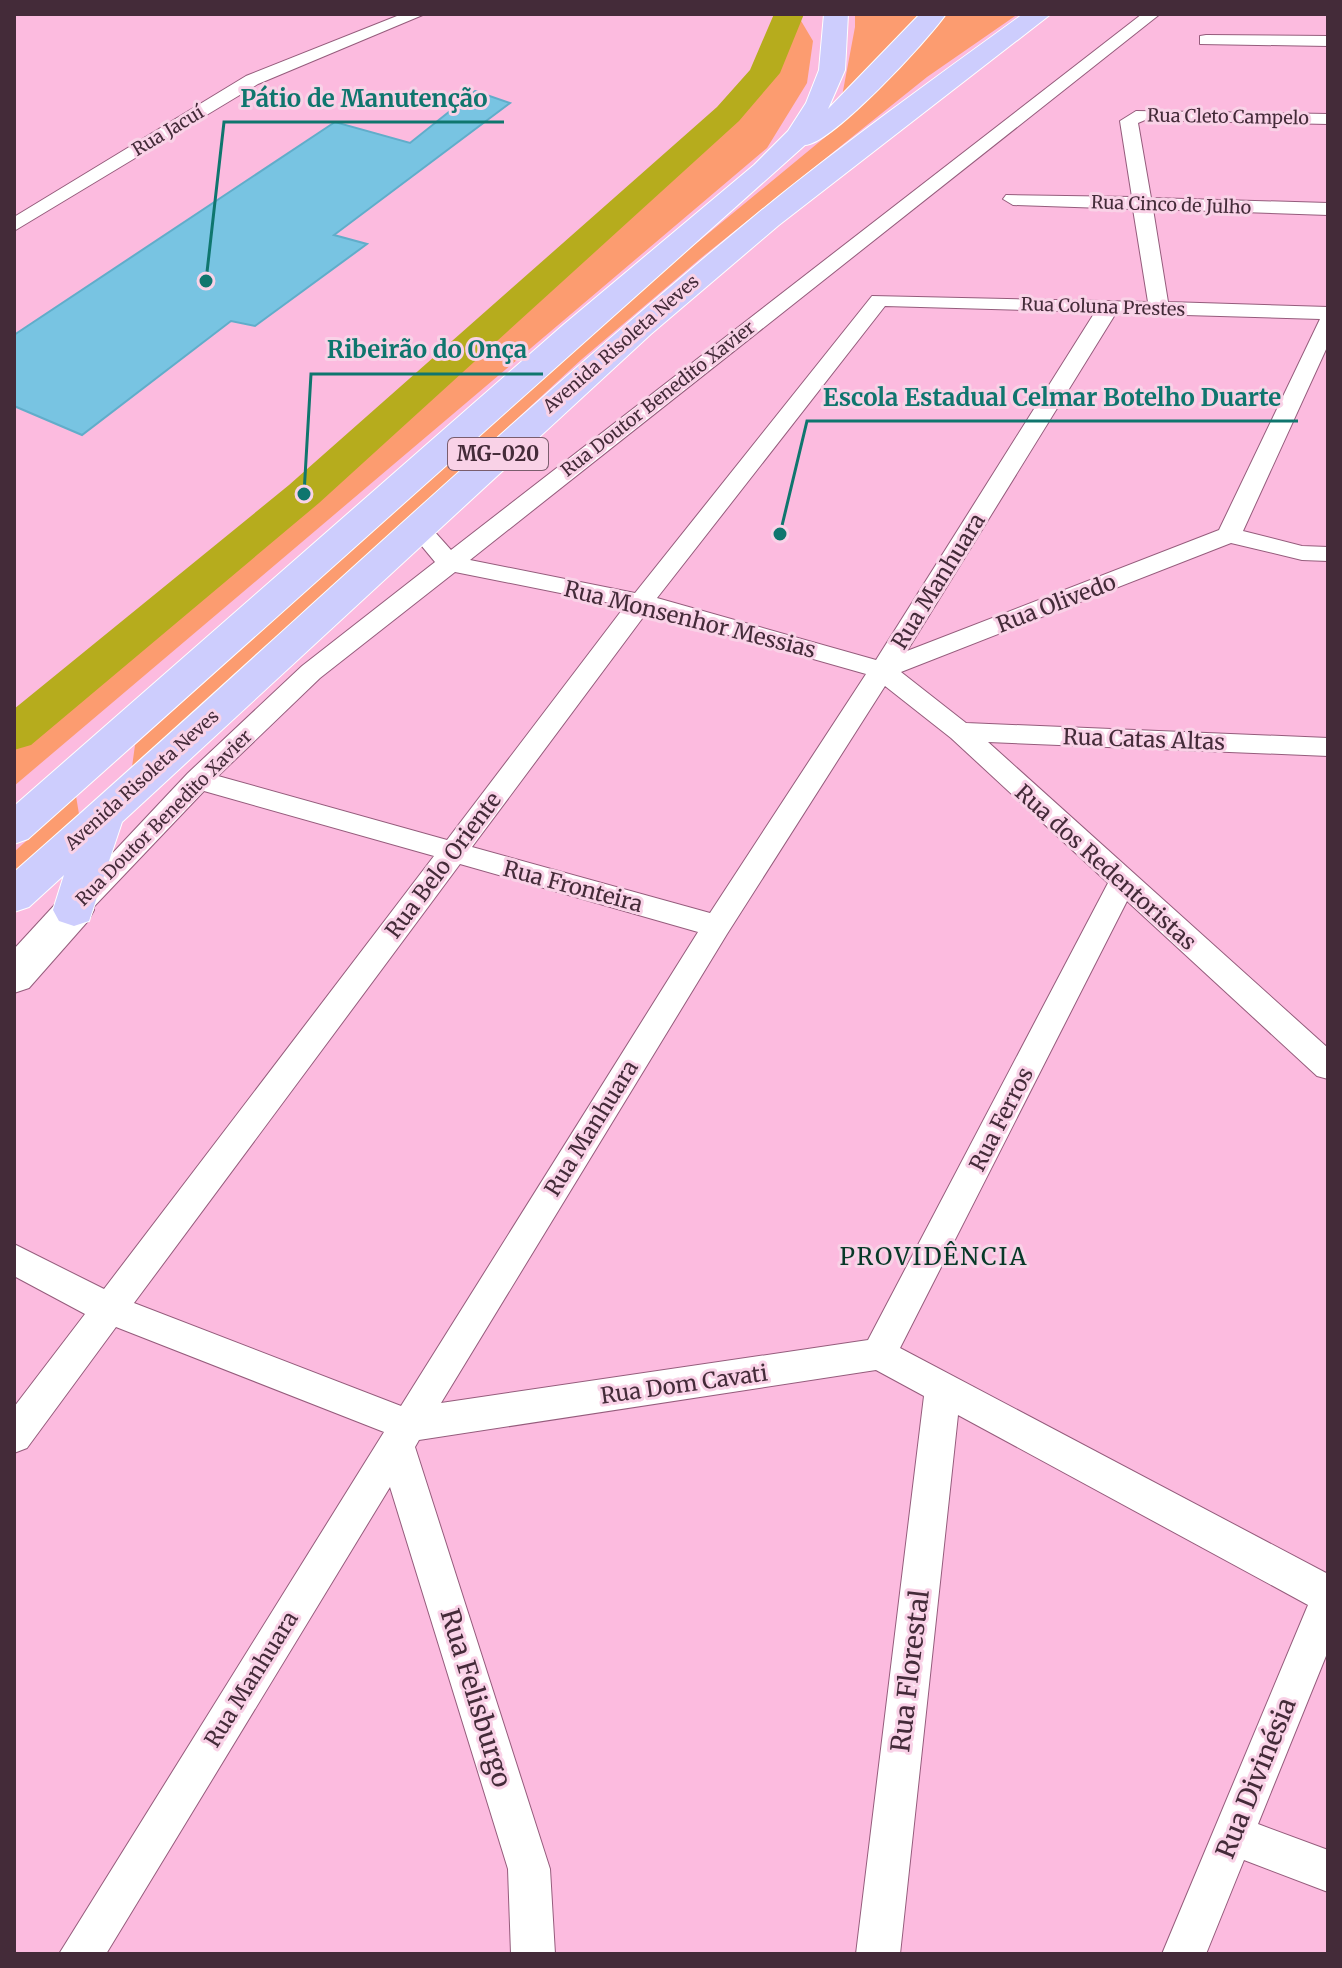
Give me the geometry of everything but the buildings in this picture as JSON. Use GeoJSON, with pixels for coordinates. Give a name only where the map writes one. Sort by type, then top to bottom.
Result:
{"type":"FeatureCollection","features":[{"type":"Feature","properties":{"kind":"highway","name":"Avenida Risoleta Neves"},"geometry":{"type":"LineString","coordinates":[[14,829],[573,333],[764,171],[799,136],[819,103],[832,70],[836,14]]}},
{"type":"Feature","properties":{"kind":"highway"},"geometry":{"type":"LineString","coordinates":[[764,171],[839,114],[934,14]]}},
{"type":"Feature","properties":{"kind":"highway","name":"Avenida Risoleta Neves"},"geometry":{"type":"LineString","coordinates":[[14,896],[613,348],[770,217],[942,80],[1039,14]]}},
{"type":"Feature","properties":{"kind":"highway"},"geometry":{"type":"LineString","coordinates":[[74,910],[105,814]]}},
{"type":"Feature","properties":{"kind":"street","name":"Rua Jacuí"},"geometry":{"type":"LineString","coordinates":[[14,225],[252,80],[417,14]]}},
{"type":"Feature","properties":{"kind":"street","name":"Rua Doutor Benedito Xavier"},"geometry":{"type":"LineString","coordinates":[[14,977],[198,780],[311,672],[1152,14]]}},
{"type":"Feature","properties":{"kind":"street"},"geometry":{"type":"LineString","coordinates":[[1206,40],[1328,41]]}},
{"type":"Feature","properties":{"kind":"street","name":"Rua Cleto Campelo"},"geometry":{"type":"LineString","coordinates":[[1144,204],[1129,121],[1142,115],[1328,119]]}},
{"type":"Feature","properties":{"kind":"street","name":"Rua Cinco de Julho"},"geometry":{"type":"LineString","coordinates":[[1013,199],[1328,209]]}},
{"type":"Feature","properties":{"kind":"street"},"geometry":{"type":"LineString","coordinates":[[1144,204],[1159,308]]}},
{"type":"Feature","properties":{"kind":"street","name":"Rua Coluna Prestes"},"geometry":{"type":"LineString","coordinates":[[879,300],[1328,313]]}},
{"type":"Feature","properties":{"kind":"street","name":"Rua Belo Oriente"},"geometry":{"type":"LineString","coordinates":[[14,1436],[641,602],[879,300]]}},
{"type":"Feature","properties":{"kind":"street","name":"Rua Manhuara"},"geometry":{"type":"LineString","coordinates":[[81,1954],[717,926],[882,670],[1109,307]]}},
{"type":"Feature","properties":{"kind":"street"},"geometry":{"type":"LineString","coordinates":[[1328,322],[1229,535],[1302,553],[1328,554]]}},
{"type":"Feature","properties":{"kind":"street"},"geometry":{"type":"LineString","coordinates":[[418,527],[449,563]]}},
{"type":"Feature","properties":{"kind":"street","name":"Rua Olivedo"},"geometry":{"type":"LineString","coordinates":[[882,670],[1229,535]]}},
{"type":"Feature","properties":{"kind":"street","name":"Rua Monsenhor Messias"},"geometry":{"type":"LineString","coordinates":[[449,563],[641,602],[882,670]]}},
{"type":"Feature","properties":{"kind":"street","name":"Rua dos Redentoristas"},"geometry":{"type":"LineString","coordinates":[[882,670],[960,732],[1122,883],[1328,1067]]}},
{"type":"Feature","properties":{"kind":"street","name":"Rua Catas Altas"},"geometry":{"type":"LineString","coordinates":[[960,732],[1328,747]]}},
{"type":"Feature","properties":{"kind":"street","name":"Rua Fronteira"},"geometry":{"type":"LineString","coordinates":[[198,780],[717,926]]}},
{"type":"Feature","properties":{"kind":"street","name":"Rua Ferros"},"geometry":{"type":"LineString","coordinates":[[879,1354],[1122,883]]}},
{"type":"Feature","properties":{"kind":"street","name":"Rua Dom Cavati"},"geometry":{"type":"LineString","coordinates":[[14,1259],[109,1309],[402,1435],[879,1354]]}},
{"type":"Feature","properties":{"kind":"street"},"geometry":{"type":"LineString","coordinates":[[879,1354],[1328,1595]]}},
{"type":"Feature","properties":{"kind":"street","name":"Rua Florestal"},"geometry":{"type":"LineString","coordinates":[[878,1954],[943,1388]]}},
{"type":"Feature","properties":{"kind":"street","name":"Rua Felisburgo"},"geometry":{"type":"LineString","coordinates":[[402,1435],[529,1869],[533,1954]]}},
{"type":"Feature","properties":{"kind":"street","name":"Rua Divinésia"},"geometry":{"type":"LineString","coordinates":[[1184,1954],[1328,1603]]}},
{"type":"Feature","properties":{"kind":"street"},"geometry":{"type":"LineString","coordinates":[[1233,1835],[1328,1871]]}},
{"type":"Feature","properties":{"kind":"shaded area"},"geometry":{"type":"Polygon","coordinates":[[[797,14],[813,41],[807,83],[767,148],[14,786],[14,741],[395,421],[712,135],[768,77],[797,14]]]}},
{"type":"Feature","properties":{"kind":"shaded area"},"geometry":{"type":"Polygon","coordinates":[[[855,14],[922,14],[840,107],[855,27],[855,14]]]}},
{"type":"Feature","properties":{"kind":"shaded area"},"geometry":{"type":"Polygon","coordinates":[[[941,14],[1018,14],[927,77],[701,258],[582,359],[224,688],[132,767],[135,745],[647,284],[841,124],[941,14]]]}},
{"type":"Feature","properties":{"kind":"shaded area"},"geometry":{"type":"Polygon","coordinates":[[[76,796],[79,814],[14,872],[14,852],[76,796]]]}},
{"type":"Feature","properties":{"kind":"waterway"},"geometry":{"type":"LineString","coordinates":[[14,734],[304,494],[728,114],[764,73],[789,14]]}},
{"type":"Feature","properties":{"kind":"place","name":"Pátio de Manutenção"},"geometry":{"type":"Point","coordinates":[206,281]}},
{"type":"Feature","properties":{"kind":"place","name":"Ribeirão do Onça"},"geometry":{"type":"Point","coordinates":[304,494]}},
{"type":"Feature","properties":{"kind":"place","name":"Escola Estadual Celmar Botelho Duarte"},"geometry":{"type":"Point","coordinates":[780,534]}},
{"type":"Feature","properties":{"kind":"district","name":"PROVIDÊNCIA"},"geometry":{"type":"Point","coordinates":[934,1257]}}]}
